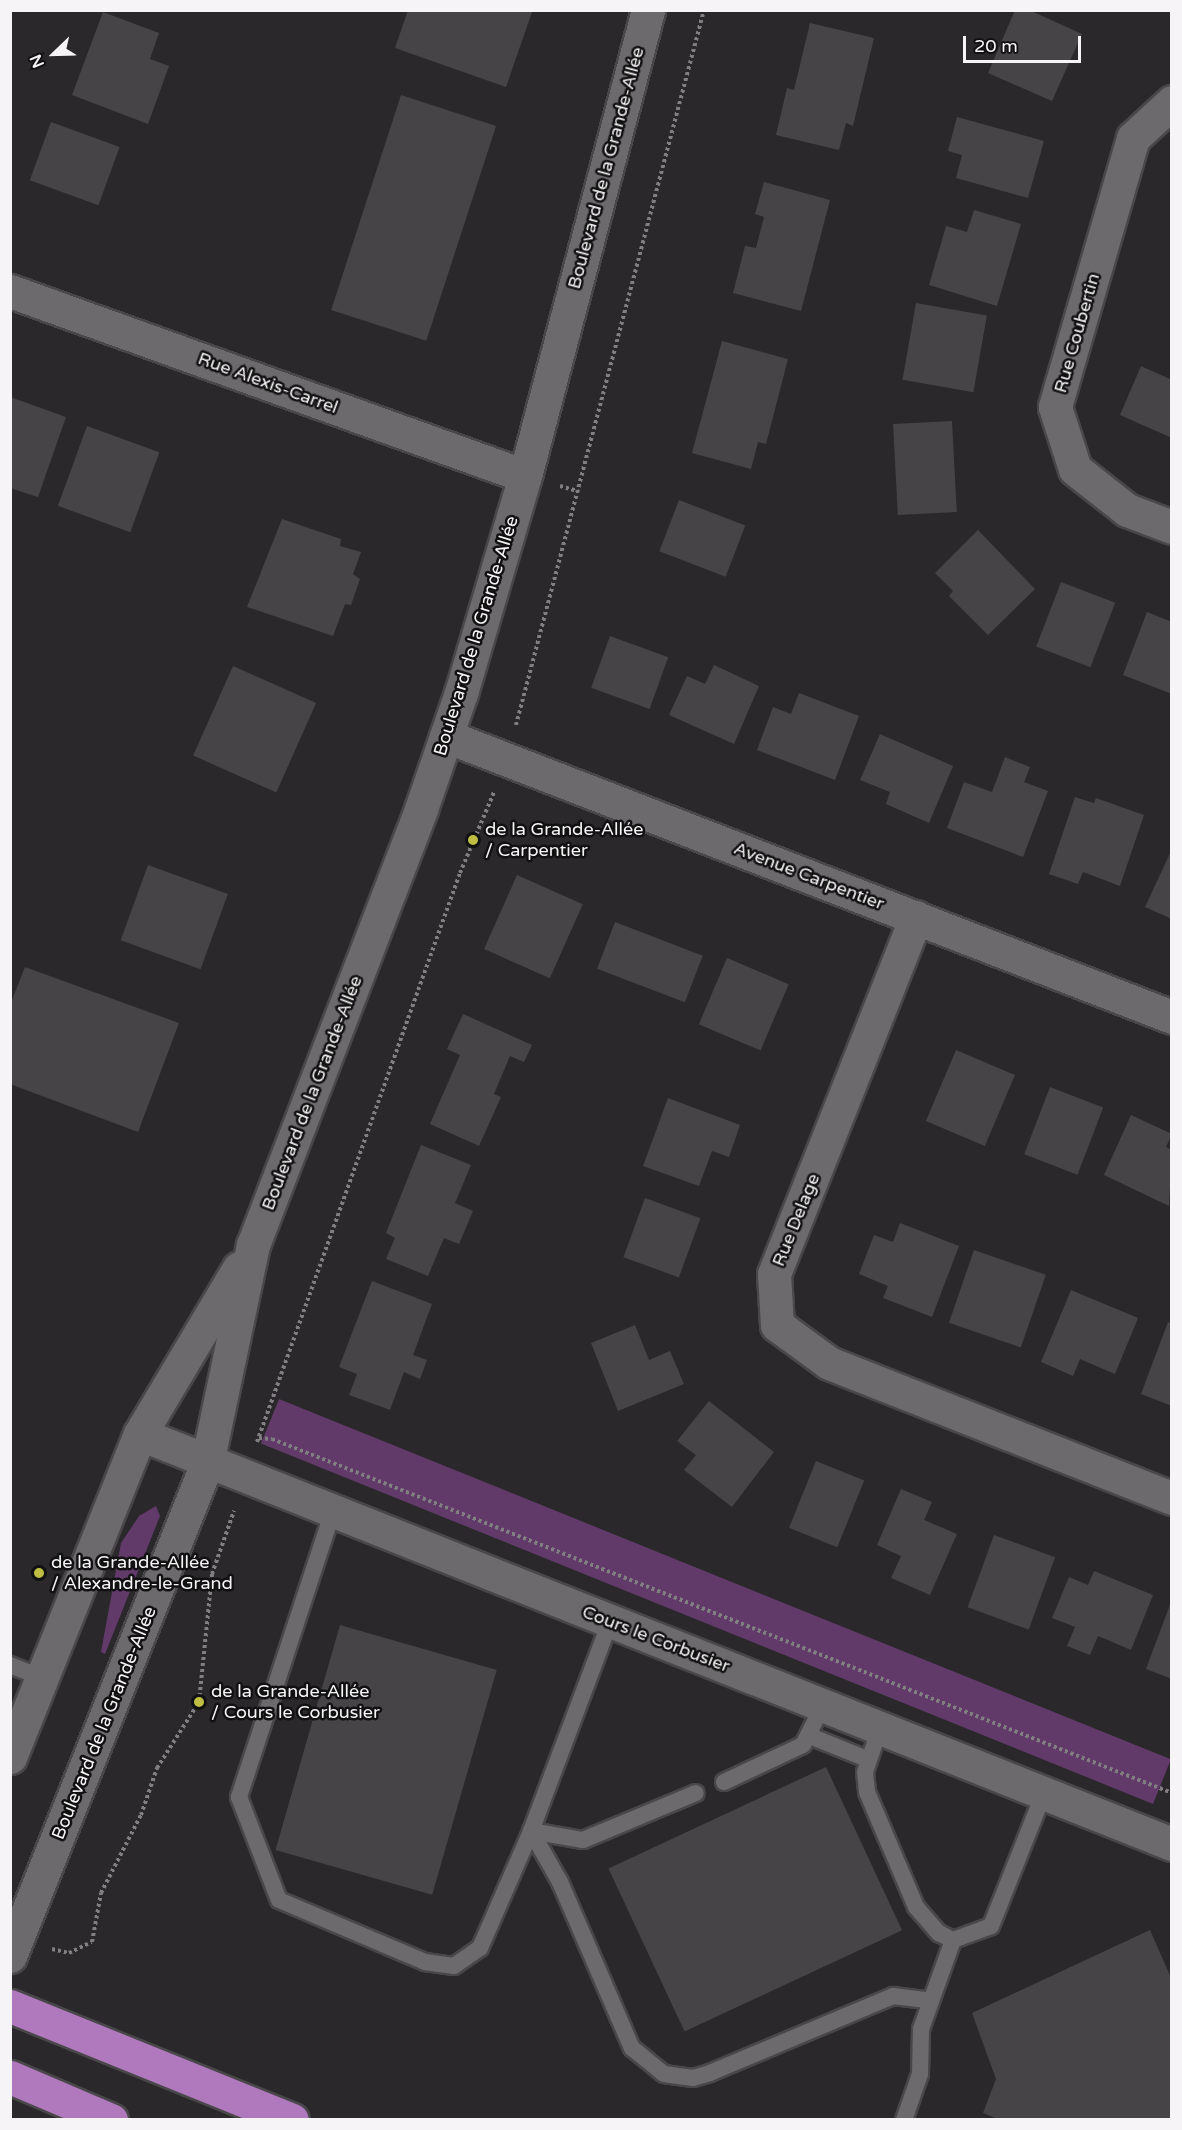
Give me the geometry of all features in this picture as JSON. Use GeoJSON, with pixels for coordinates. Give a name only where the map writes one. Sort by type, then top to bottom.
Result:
{"type":"FeatureCollection","features":[{"type":"Feature","properties":{"kind":"highway"},"geometry":{"type":"LineString","coordinates":[[10,2006],[292,2120]]}},
{"type":"Feature","properties":{"kind":"highway"},"geometry":{"type":"LineString","coordinates":[[10,2077],[111,2120]]}},
{"type":"Feature","properties":{"kind":"street","name":"Boulevard de la Grande-Allée"},"geometry":{"type":"LineString","coordinates":[[10,1956],[207,1463],[253,1245],[446,736],[525,476],[648,10]]}},
{"type":"Feature","properties":{"kind":"street","name":"Rue Coubertin"},"geometry":{"type":"LineString","coordinates":[[1172,102],[1133,138],[1055,407],[1075,469],[1127,510],[1172,527]]}},
{"type":"Feature","properties":{"kind":"street","name":"Rue Alexis-Carrel"},"geometry":{"type":"LineString","coordinates":[[10,291],[525,476]]}},
{"type":"Feature","properties":{"kind":"street","name":"Avenue Carpentier"},"geometry":{"type":"LineString","coordinates":[[446,736],[1172,1017]]}},
{"type":"Feature","properties":{"kind":"street","name":"Rue Delage"},"geometry":{"type":"LineString","coordinates":[[916,917],[774,1274],[777,1325],[829,1363],[1172,1498]]}},
{"type":"Feature","properties":{"kind":"street","name":"Boulevard de la Grande-Allée"},"geometry":{"type":"LineString","coordinates":[[10,1757],[140,1434],[253,1245]]}},
{"type":"Feature","properties":{"kind":"street","name":"Cours le Corbusier"},"geometry":{"type":"LineString","coordinates":[[140,1434],[333,1514],[1172,1844]]}},
{"type":"Feature","properties":{"kind":"lane"},"geometry":{"type":"LineString","coordinates":[[333,1514],[239,1797],[279,1900],[424,1962],[454,1966],[480,1948],[531,1831],[610,1622]]}},
{"type":"Feature","properties":{"kind":"lane"},"geometry":{"type":"LineString","coordinates":[[10,1665],[42,1678]]}},
{"type":"Feature","properties":{"kind":"lane"},"geometry":{"type":"LineString","coordinates":[[724,1782],[789,1754],[810,1736],[823,1705]]}},
{"type":"Feature","properties":{"kind":"lane"},"geometry":{"type":"LineString","coordinates":[[880,1728],[867,1759],[867,1792],[916,1908],[934,1929],[953,1940]]}},
{"type":"Feature","properties":{"kind":"lane"},"geometry":{"type":"LineString","coordinates":[[810,1736],[867,1759]]}},
{"type":"Feature","properties":{"kind":"lane"},"geometry":{"type":"LineString","coordinates":[[531,1831],[583,1840],[696,1793]]}},
{"type":"Feature","properties":{"kind":"lane"},"geometry":{"type":"LineString","coordinates":[[904,2120],[920,2074],[921,2029],[953,1940],[991,1926],[1044,1793]]}},
{"type":"Feature","properties":{"kind":"lane"},"geometry":{"type":"LineString","coordinates":[[531,1831],[560,1882],[632,2048],[664,2074],[693,2078],[710,2073],[893,1996],[931,2001]]}},
{"type":"Feature","properties":{"kind":"path"},"geometry":{"type":"LineString","coordinates":[[521,711],[704,10]]}},
{"type":"Feature","properties":{"kind":"path"},"geometry":{"type":"LineString","coordinates":[[490,807],[460,873],[258,1438],[294,1448],[1172,1793]]}},
{"type":"Feature","properties":{"kind":"path"},"geometry":{"type":"LineString","coordinates":[[69,1953],[92,1942],[101,1893],[141,1815],[157,1768],[200,1702],[210,1586],[230,1521]]}},
{"type":"Feature","properties":{"kind":"shaded area"},"geometry":{"type":"Polygon","coordinates":[[[279,1399],[1171,1759],[1153,1804],[261,1444],[279,1399]]]}},
{"type":"Feature","properties":{"kind":"shaded area"},"geometry":{"type":"Polygon","coordinates":[[[156,1506],[160,1516],[105,1654],[101,1652],[121,1543],[139,1516],[156,1506]]]}},
{"type":"Feature","properties":{"kind":"building"},"geometry":{"type":"Polygon","coordinates":[[[408,10],[532,12],[506,87],[395,48],[408,10]]]}},
{"type":"Feature","properties":{"kind":"building"},"geometry":{"type":"Polygon","coordinates":[[[1015,10],[1029,10],[1082,34],[1052,101],[988,73],[1015,10]]]}},
{"type":"Feature","properties":{"kind":"building"},"geometry":{"type":"Polygon","coordinates":[[[103,12],[159,33],[150,59],[169,66],[148,124],[72,95],[103,12]]]}},
{"type":"Feature","properties":{"kind":"building"},"geometry":{"type":"Polygon","coordinates":[[[810,23],[874,38],[853,126],[846,123],[839,150],[776,135],[787,88],[794,90],[810,23]]]}},
{"type":"Feature","properties":{"kind":"building"},"geometry":{"type":"Polygon","coordinates":[[[401,95],[496,126],[426,341],[331,310],[401,95]]]}},
{"type":"Feature","properties":{"kind":"building"},"geometry":{"type":"Polygon","coordinates":[[[957,117],[1044,141],[1028,198],[956,178],[962,155],[948,151],[957,117]]]}},
{"type":"Feature","properties":{"kind":"building"},"geometry":{"type":"Polygon","coordinates":[[[51,122],[120,147],[98,205],[30,180],[51,122]]]}},
{"type":"Feature","properties":{"kind":"building"},"geometry":{"type":"Polygon","coordinates":[[[764,182],[830,200],[801,311],[733,293],[745,246],[756,248],[764,217],[755,214],[764,182]]]}},
{"type":"Feature","properties":{"kind":"building"},"geometry":{"type":"Polygon","coordinates":[[[974,210],[1021,224],[997,306],[929,285],[946,226],[967,232],[974,210]]]}},
{"type":"Feature","properties":{"kind":"building"},"geometry":{"type":"Polygon","coordinates":[[[916,303],[987,316],[973,392],[902,380],[916,303]]]}},
{"type":"Feature","properties":{"kind":"building"},"geometry":{"type":"Polygon","coordinates":[[[722,341],[788,359],[766,444],[758,442],[751,469],[692,453],[722,341]]]}},
{"type":"Feature","properties":{"kind":"building"},"geometry":{"type":"Polygon","coordinates":[[[1141,366],[1172,380],[1172,438],[1120,415],[1141,366]]]}},
{"type":"Feature","properties":{"kind":"building"},"geometry":{"type":"Polygon","coordinates":[[[10,397],[66,417],[38,497],[10,488],[10,397]]]}},
{"type":"Feature","properties":{"kind":"building"},"geometry":{"type":"Polygon","coordinates":[[[952,421],[957,512],[898,515],[893,424],[952,421]]]}},
{"type":"Feature","properties":{"kind":"building"},"geometry":{"type":"Polygon","coordinates":[[[87,426],[159,452],[130,532],[58,506],[87,426]]]}},
{"type":"Feature","properties":{"kind":"building"},"geometry":{"type":"Polygon","coordinates":[[[679,500],[745,525],[726,577],[659,551],[679,500]]]}},
{"type":"Feature","properties":{"kind":"building"},"geometry":{"type":"Polygon","coordinates":[[[282,519],[341,539],[340,546],[361,552],[353,574],[360,579],[351,605],[345,604],[333,636],[247,607],[282,519]]]}},
{"type":"Feature","properties":{"kind":"building"},"geometry":{"type":"Polygon","coordinates":[[[978,530],[1035,589],[988,635],[949,596],[953,591],[935,573],[978,530]]]}},
{"type":"Feature","properties":{"kind":"building"},"geometry":{"type":"Polygon","coordinates":[[[1061,582],[1115,603],[1090,667],[1036,646],[1061,582]]]}},
{"type":"Feature","properties":{"kind":"building"},"geometry":{"type":"Polygon","coordinates":[[[1147,612],[1172,622],[1172,694],[1123,675],[1147,612]]]}},
{"type":"Feature","properties":{"kind":"building"},"geometry":{"type":"Polygon","coordinates":[[[610,636],[668,657],[649,709],[591,688],[610,636]]]}},
{"type":"Feature","properties":{"kind":"building"},"geometry":{"type":"Polygon","coordinates":[[[714,665],[759,686],[734,744],[669,715],[687,676],[705,684],[714,665]]]}},
{"type":"Feature","properties":{"kind":"building"},"geometry":{"type":"Polygon","coordinates":[[[233,666],[316,703],[276,793],[193,756],[233,666]]]}},
{"type":"Feature","properties":{"kind":"building"},"geometry":{"type":"Polygon","coordinates":[[[799,693],[859,716],[835,780],[757,750],[773,707],[791,714],[799,693]]]}},
{"type":"Feature","properties":{"kind":"building"},"geometry":{"type":"Polygon","coordinates":[[[880,734],[953,766],[929,823],[886,804],[890,792],[860,780],[880,734]]]}},
{"type":"Feature","properties":{"kind":"building"},"geometry":{"type":"Polygon","coordinates":[[[1005,757],[1030,767],[1024,782],[1048,791],[1023,857],[947,828],[964,782],[992,792],[1005,757]]]}},
{"type":"Feature","properties":{"kind":"building"},"geometry":{"type":"Polygon","coordinates":[[[1075,797],[1094,803],[1096,798],[1144,815],[1120,886],[1083,872],[1078,884],[1049,874],[1075,797]]]}},
{"type":"Feature","properties":{"kind":"building"},"geometry":{"type":"Polygon","coordinates":[[[1172,849],[1172,919],[1145,907],[1172,849]]]}},
{"type":"Feature","properties":{"kind":"building"},"geometry":{"type":"Polygon","coordinates":[[[148,865],[228,894],[201,969],[121,940],[148,865]]]}},
{"type":"Feature","properties":{"kind":"building"},"geometry":{"type":"Polygon","coordinates":[[[517,875],[583,904],[550,978],[484,949],[517,875]]]}},
{"type":"Feature","properties":{"kind":"building"},"geometry":{"type":"Polygon","coordinates":[[[615,922],[703,956],[685,1002],[597,969],[615,922]]]}},
{"type":"Feature","properties":{"kind":"building"},"geometry":{"type":"Polygon","coordinates":[[[727,958],[789,984],[761,1050],[699,1024],[727,958]]]}},
{"type":"Feature","properties":{"kind":"building"},"geometry":{"type":"Polygon","coordinates":[[[25,967],[179,1023],[138,1132],[10,1084],[10,1005],[25,967]]]}},
{"type":"Feature","properties":{"kind":"building"},"geometry":{"type":"Polygon","coordinates":[[[463,1014],[532,1045],[524,1062],[510,1056],[494,1094],[501,1097],[479,1146],[430,1124],[460,1055],[447,1049],[463,1014]]]}},
{"type":"Feature","properties":{"kind":"building"},"geometry":{"type":"Polygon","coordinates":[[[956,1050],[1015,1075],[985,1146],[926,1121],[956,1050]]]}},
{"type":"Feature","properties":{"kind":"building"},"geometry":{"type":"Polygon","coordinates":[[[1050,1087],[1103,1107],[1077,1175],[1024,1154],[1050,1087]]]}},
{"type":"Feature","properties":{"kind":"building"},"geometry":{"type":"Polygon","coordinates":[[[668,1098],[740,1125],[729,1157],[712,1151],[699,1186],[643,1166],[668,1098]]]}},
{"type":"Feature","properties":{"kind":"building"},"geometry":{"type":"Polygon","coordinates":[[[1131,1115],[1172,1134],[1166,1147],[1172,1150],[1169,1206],[1104,1175],[1131,1115]]]}},
{"type":"Feature","properties":{"kind":"building"},"geometry":{"type":"Polygon","coordinates":[[[421,1145],[471,1165],[455,1203],[473,1211],[459,1244],[444,1238],[428,1276],[386,1259],[395,1238],[386,1233],[421,1145]]]}},
{"type":"Feature","properties":{"kind":"building"},"geometry":{"type":"Polygon","coordinates":[[[645,1198],[700,1218],[679,1277],[623,1257],[645,1198]]]}},
{"type":"Feature","properties":{"kind":"building"},"geometry":{"type":"Polygon","coordinates":[[[900,1223],[959,1246],[932,1317],[883,1298],[888,1286],[859,1274],[874,1235],[893,1242],[900,1223]]]}},
{"type":"Feature","properties":{"kind":"building"},"geometry":{"type":"Polygon","coordinates":[[[974,1250],[1046,1275],[1021,1348],[949,1323],[974,1250]]]}},
{"type":"Feature","properties":{"kind":"building"},"geometry":{"type":"Polygon","coordinates":[[[372,1281],[432,1304],[413,1355],[427,1360],[420,1379],[404,1372],[390,1410],[349,1395],[357,1374],[339,1367],[372,1281]]]}},
{"type":"Feature","properties":{"kind":"building"},"geometry":{"type":"Polygon","coordinates":[[[1071,1290],[1138,1318],[1115,1374],[1080,1359],[1073,1376],[1041,1362],[1071,1290]]]}},
{"type":"Feature","properties":{"kind":"building"},"geometry":{"type":"Polygon","coordinates":[[[1168,1322],[1172,1324],[1172,1406],[1141,1394],[1168,1322]]]}},
{"type":"Feature","properties":{"kind":"building"},"geometry":{"type":"Polygon","coordinates":[[[635,1325],[649,1360],[670,1351],[684,1384],[618,1411],[591,1343],[635,1325]]]}},
{"type":"Feature","properties":{"kind":"building"},"geometry":{"type":"Polygon","coordinates":[[[709,1401],[774,1452],[732,1507],[684,1470],[696,1455],[677,1441],[709,1401]]]}},
{"type":"Feature","properties":{"kind":"building"},"geometry":{"type":"Polygon","coordinates":[[[816,1461],[864,1480],[837,1547],[789,1528],[816,1461]]]}},
{"type":"Feature","properties":{"kind":"building"},"geometry":{"type":"Polygon","coordinates":[[[901,1489],[932,1502],[924,1520],[957,1534],[930,1595],[891,1578],[901,1556],[877,1545],[901,1489]]]}},
{"type":"Feature","properties":{"kind":"building"},"geometry":{"type":"Polygon","coordinates":[[[994,1535],[1055,1557],[1029,1630],[968,1607],[994,1535]]]}},
{"type":"Feature","properties":{"kind":"building"},"geometry":{"type":"Polygon","coordinates":[[[1094,1571],[1153,1595],[1131,1650],[1098,1636],[1090,1655],[1067,1646],[1075,1627],[1052,1618],[1069,1577],[1088,1585],[1094,1571]]]}},
{"type":"Feature","properties":{"kind":"building"},"geometry":{"type":"Polygon","coordinates":[[[1172,1602],[1172,1679],[1146,1669],[1172,1602]]]}},
{"type":"Feature","properties":{"kind":"building"},"geometry":{"type":"Polygon","coordinates":[[[340,1625],[497,1670],[432,1895],[276,1850],[340,1625]]]}},
{"type":"Feature","properties":{"kind":"building"},"geometry":{"type":"Polygon","coordinates":[[[826,1767],[902,1930],[685,2032],[608,1868],[826,1767]]]}},
{"type":"Feature","properties":{"kind":"building"},"geometry":{"type":"Polygon","coordinates":[[[1150,1930],[1172,1980],[1172,2120],[1000,2120],[983,2113],[996,2079],[972,2013],[1150,1930]]]}},
{"type":"Feature","properties":{"kind":"place","name":"de la Grande-Allée / Carpentier"},"geometry":{"type":"Point","coordinates":[473,840]}},
{"type":"Feature","properties":{"kind":"place","name":"de la Grande-Allée / Alexandre-le-Grand"},"geometry":{"type":"Point","coordinates":[39,1573]}},
{"type":"Feature","properties":{"kind":"place","name":"de la Grande-Allée / Cours le Corbusier"},"geometry":{"type":"Point","coordinates":[199,1702]}}]}
